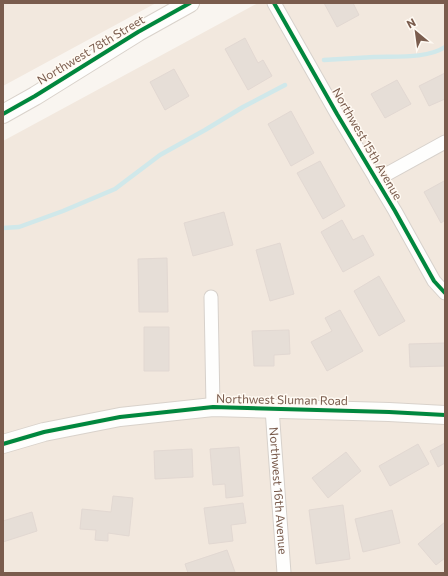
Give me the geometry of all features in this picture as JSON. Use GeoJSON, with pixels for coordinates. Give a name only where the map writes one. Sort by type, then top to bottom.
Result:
{"type":"FeatureCollection","features":[{"type":"Feature","properties":{"kind":"street","name":"Northwest 78th Street"},"geometry":{"type":"LineString","coordinates":[[3,114],[35,96],[138,32],[190,3]]}},
{"type":"Feature","properties":{"kind":"street","name":"Northwest 15th Avenue"},"geometry":{"type":"LineString","coordinates":[[274,3],[434,281],[445,293]]}},
{"type":"Feature","properties":{"kind":"street"},"geometry":{"type":"LineString","coordinates":[[376,180],[445,142]]}},
{"type":"Feature","properties":{"kind":"street"},"geometry":{"type":"LineString","coordinates":[[212,297],[213,408]]}},
{"type":"Feature","properties":{"kind":"street","name":"Northwest Sluman Road"},"geometry":{"type":"LineString","coordinates":[[3,444],[44,432],[120,417],[213,408],[389,412],[445,415]]}},
{"type":"Feature","properties":{"kind":"street","name":"Northwest 16th Avenue"},"geometry":{"type":"LineString","coordinates":[[272,409],[284,573]]}},
{"type":"Feature","properties":{"kind":"shaded area"},"geometry":{"type":"Polygon","coordinates":[[[3,3],[156,3],[3,86],[3,3]]]}},
{"type":"Feature","properties":{"kind":"shaded area"},"geometry":{"type":"Polygon","coordinates":[[[258,3],[445,3],[445,573],[3,573],[3,141],[258,3]]]}},
{"type":"Feature","properties":{"kind":"building"},"geometry":{"type":"Polygon","coordinates":[[[324,3],[353,3],[359,15],[337,27],[324,3]]]}},
{"type":"Feature","properties":{"kind":"building"},"geometry":{"type":"Polygon","coordinates":[[[245,38],[258,63],[263,60],[272,76],[248,90],[225,49],[245,38]]]}},
{"type":"Feature","properties":{"kind":"building"},"geometry":{"type":"Polygon","coordinates":[[[174,69],[189,96],[165,110],[150,82],[174,69]]]}},
{"type":"Feature","properties":{"kind":"building"},"geometry":{"type":"Polygon","coordinates":[[[445,73],[445,99],[429,106],[419,86],[445,73]]]}},
{"type":"Feature","properties":{"kind":"building"},"geometry":{"type":"Polygon","coordinates":[[[397,80],[411,104],[385,118],[371,94],[397,80]]]}},
{"type":"Feature","properties":{"kind":"building"},"geometry":{"type":"Polygon","coordinates":[[[291,111],[314,153],[291,166],[268,124],[291,111]]]}},
{"type":"Feature","properties":{"kind":"building"},"geometry":{"type":"Polygon","coordinates":[[[320,161],[345,206],[323,219],[297,173],[320,161]]]}},
{"type":"Feature","properties":{"kind":"building"},"geometry":{"type":"Polygon","coordinates":[[[444,181],[445,220],[441,223],[424,192],[444,181]]]}},
{"type":"Feature","properties":{"kind":"building"},"geometry":{"type":"Polygon","coordinates":[[[224,212],[233,245],[193,256],[184,223],[224,212]]]}},
{"type":"Feature","properties":{"kind":"building"},"geometry":{"type":"Polygon","coordinates":[[[342,220],[353,240],[363,235],[374,255],[343,272],[321,232],[342,220]]]}},
{"type":"Feature","properties":{"kind":"building"},"geometry":{"type":"Polygon","coordinates":[[[280,243],[294,294],[270,301],[256,250],[280,243]]]}},
{"type":"Feature","properties":{"kind":"building"},"geometry":{"type":"Polygon","coordinates":[[[167,258],[168,312],[139,312],[138,259],[167,258]]]}},
{"type":"Feature","properties":{"kind":"building"},"geometry":{"type":"Polygon","coordinates":[[[379,276],[405,321],[379,336],[354,291],[379,276]]]}},
{"type":"Feature","properties":{"kind":"building"},"geometry":{"type":"Polygon","coordinates":[[[340,310],[363,351],[327,371],[311,342],[332,331],[325,318],[340,310]]]}},
{"type":"Feature","properties":{"kind":"building"},"geometry":{"type":"Polygon","coordinates":[[[144,327],[169,327],[169,371],[144,371],[144,327]]]}},
{"type":"Feature","properties":{"kind":"building"},"geometry":{"type":"Polygon","coordinates":[[[289,330],[290,354],[274,355],[274,366],[254,366],[252,331],[289,330]]]}},
{"type":"Feature","properties":{"kind":"building"},"geometry":{"type":"Polygon","coordinates":[[[445,343],[445,366],[410,367],[409,344],[445,343]]]}},
{"type":"Feature","properties":{"kind":"building"},"geometry":{"type":"Polygon","coordinates":[[[445,443],[445,463],[438,467],[430,451],[445,443]]]}},
{"type":"Feature","properties":{"kind":"building"},"geometry":{"type":"Polygon","coordinates":[[[418,444],[429,464],[390,486],[379,466],[418,444]]]}},
{"type":"Feature","properties":{"kind":"building"},"geometry":{"type":"Polygon","coordinates":[[[239,447],[243,496],[226,498],[225,484],[213,485],[210,449],[239,447]]]}},
{"type":"Feature","properties":{"kind":"building"},"geometry":{"type":"Polygon","coordinates":[[[192,449],[193,477],[155,479],[154,451],[192,449]]]}},
{"type":"Feature","properties":{"kind":"building"},"geometry":{"type":"Polygon","coordinates":[[[346,452],[361,471],[328,498],[312,478],[346,452]]]}},
{"type":"Feature","properties":{"kind":"building"},"geometry":{"type":"Polygon","coordinates":[[[113,496],[133,498],[129,536],[108,533],[108,541],[95,540],[96,530],[80,529],[82,509],[111,512],[113,496]]]}},
{"type":"Feature","properties":{"kind":"building"},"geometry":{"type":"Polygon","coordinates":[[[243,503],[246,523],[231,525],[233,541],[209,544],[204,508],[243,503]]]}},
{"type":"Feature","properties":{"kind":"building"},"geometry":{"type":"Polygon","coordinates":[[[343,505],[350,559],[316,564],[309,510],[343,505]]]}},
{"type":"Feature","properties":{"kind":"building"},"geometry":{"type":"Polygon","coordinates":[[[392,510],[400,543],[363,552],[355,519],[392,510]]]}},
{"type":"Feature","properties":{"kind":"building"},"geometry":{"type":"Polygon","coordinates":[[[32,512],[37,531],[3,542],[3,521],[32,512]]]}},
{"type":"Feature","properties":{"kind":"building"},"geometry":{"type":"Polygon","coordinates":[[[445,522],[445,558],[436,565],[418,544],[445,522]]]}},
{"type":"Feature","properties":{"kind":"building"},"geometry":{"type":"Polygon","coordinates":[[[227,550],[235,572],[188,573],[185,564],[227,550]]]}},
{"type":"Feature","properties":{"kind":"waterway"},"geometry":{"type":"LineString","coordinates":[[324,60],[420,55],[438,51],[445,47]]}},
{"type":"Feature","properties":{"kind":"waterway"},"geometry":{"type":"LineString","coordinates":[[3,228],[19,227],[63,211],[115,189],[160,155],[243,107],[285,85]]}},
{"type":"Feature","properties":{"kind":"cycle path"},"geometry":{"type":"LineString","coordinates":[[3,114],[35,96],[138,32],[190,3]]}},
{"type":"Feature","properties":{"kind":"cycle path"},"geometry":{"type":"LineString","coordinates":[[274,3],[434,281],[445,293]]}},
{"type":"Feature","properties":{"kind":"cycle path"},"geometry":{"type":"LineString","coordinates":[[3,444],[44,432],[120,417],[213,407],[445,415]]}}]}
